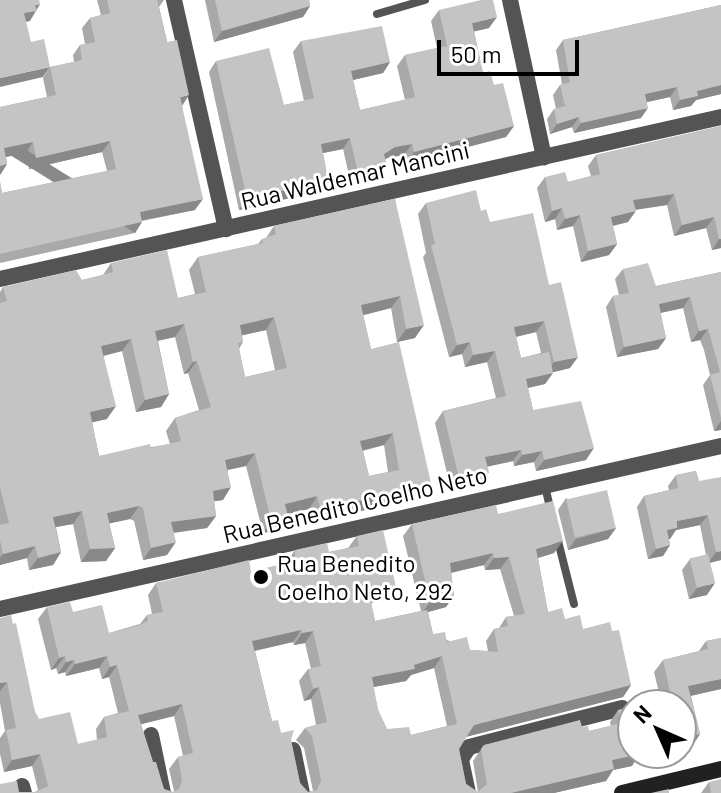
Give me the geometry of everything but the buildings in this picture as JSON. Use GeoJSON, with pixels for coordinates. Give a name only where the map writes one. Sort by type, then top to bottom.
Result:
{"type":"FeatureCollection","features":[{"type":"Feature","properties":{"kind":"street"},"geometry":{"type":"LineString","coordinates":[[174,0],[226,229]]}},
{"type":"Feature","properties":{"kind":"street"},"geometry":{"type":"LineString","coordinates":[[510,0],[544,157]]}},
{"type":"Feature","properties":{"kind":"street","name":"Rua Waldemar Mancini"},"geometry":{"type":"LineString","coordinates":[[0,279],[721,117]]}},
{"type":"Feature","properties":{"kind":"street","name":"Rua Benedito Coelho Neto"},"geometry":{"type":"LineString","coordinates":[[0,609],[721,446]]}},
{"type":"Feature","properties":{"kind":"street"},"geometry":{"type":"LineString","coordinates":[[468,793],[461,759],[469,747],[617,709]]}},
{"type":"Feature","properties":{"kind":"street"},"geometry":{"type":"LineString","coordinates":[[151,735],[163,793]]}},
{"type":"Feature","properties":{"kind":"street"},"geometry":{"type":"LineString","coordinates":[[293,750],[302,793]]}},
{"type":"Feature","properties":{"kind":"street"},"geometry":{"type":"LineString","coordinates":[[622,793],[681,786],[721,769]]}},
{"type":"Feature","properties":{"kind":"lane"},"geometry":{"type":"LineString","coordinates":[[377,14],[425,0]]}},
{"type":"Feature","properties":{"kind":"lane"},"geometry":{"type":"LineString","coordinates":[[545,486],[574,604]]}},
{"type":"Feature","properties":{"kind":"place","name":"Rua Benedito Coelho Neto, 292"},"geometry":{"type":"Point","coordinates":[261,577]}}]}
